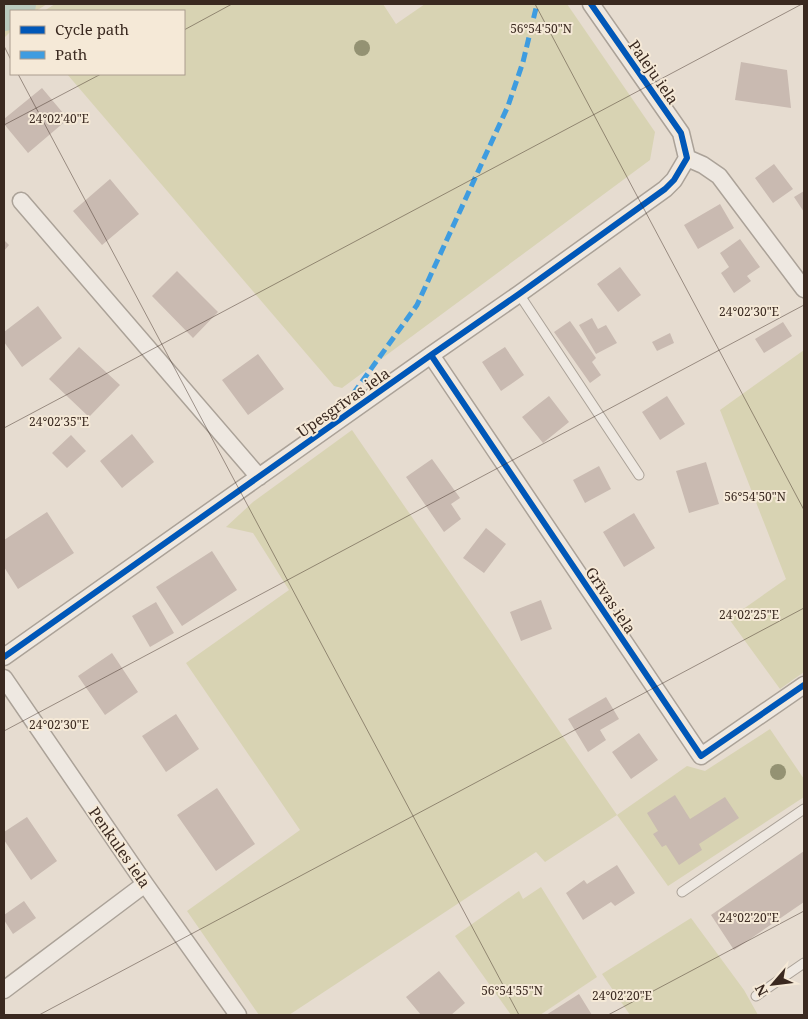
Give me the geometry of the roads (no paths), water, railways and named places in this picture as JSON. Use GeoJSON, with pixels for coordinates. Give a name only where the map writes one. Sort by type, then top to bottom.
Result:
{"type":"FeatureCollection","features":[{"type":"Feature","properties":{"kind":"street","name":"Paleju iela"},"geometry":{"type":"LineString","coordinates":[[591,4],[681,133],[687,158]]}},
{"type":"Feature","properties":{"kind":"street"},"geometry":{"type":"LineString","coordinates":[[687,158],[703,165],[719,176],[804,289]]}},
{"type":"Feature","properties":{"kind":"street","name":"Upesgrīvas iela"},"geometry":{"type":"LineString","coordinates":[[4,657],[665,189],[674,180],[687,158]]}},
{"type":"Feature","properties":{"kind":"street"},"geometry":{"type":"LineString","coordinates":[[21,201],[259,477]]}},
{"type":"Feature","properties":{"kind":"street","name":"Grīvas iela"},"geometry":{"type":"LineString","coordinates":[[431,355],[701,756],[804,685]]}},
{"type":"Feature","properties":{"kind":"street","name":"Penkules iela"},"geometry":{"type":"LineString","coordinates":[[4,678],[145,884],[238,1015]]}},
{"type":"Feature","properties":{"kind":"street"},"geometry":{"type":"LineString","coordinates":[[4,990],[145,884]]}},
{"type":"Feature","properties":{"kind":"lane"},"geometry":{"type":"LineString","coordinates":[[519,294],[639,475]]}},
{"type":"Feature","properties":{"kind":"lane"},"geometry":{"type":"LineString","coordinates":[[682,892],[804,809]]}},
{"type":"Feature","properties":{"kind":"lane"},"geometry":{"type":"LineString","coordinates":[[756,996],[804,963]]}},
{"type":"Feature","properties":{"kind":"waterway"},"geometry":{"type":"LineString","coordinates":[[4,12],[17,4]]}}]}
